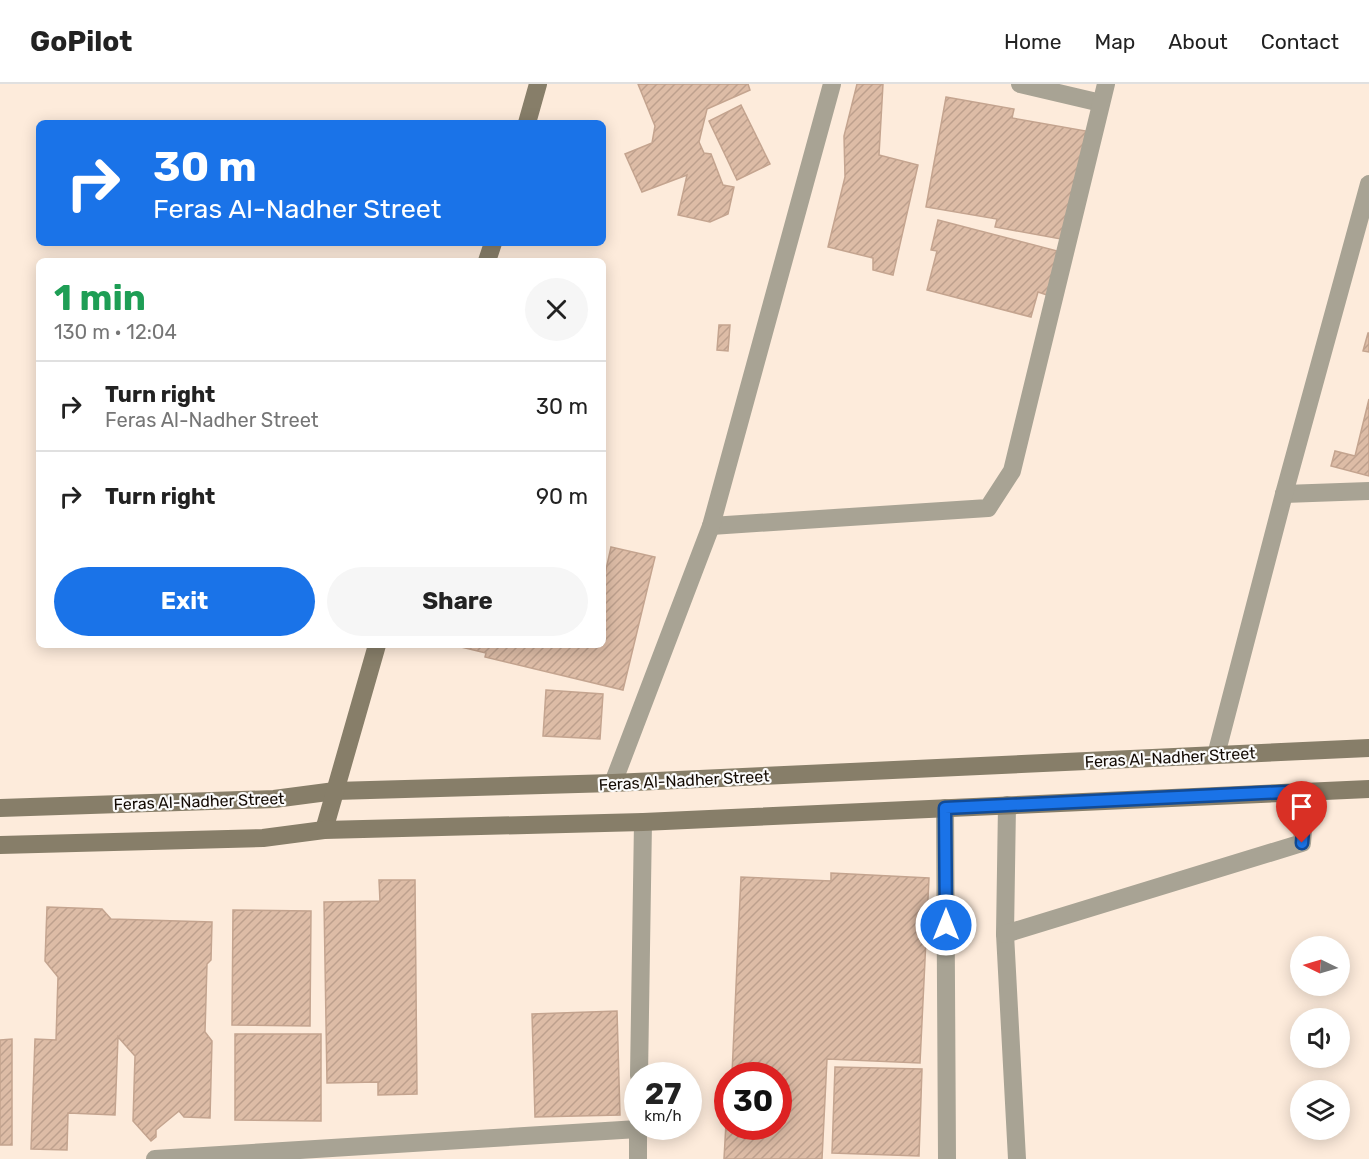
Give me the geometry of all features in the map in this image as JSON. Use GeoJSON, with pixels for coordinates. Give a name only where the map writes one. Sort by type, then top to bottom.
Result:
{"type":"FeatureCollection","features":[{"type":"Feature","properties":{"kind":"street"},"geometry":{"type":"LineString","coordinates":[[528,120],[538,84]]}},
{"type":"Feature","properties":{"kind":"street"},"geometry":{"type":"LineString","coordinates":[[613,783],[711,526],[832,84]]}},
{"type":"Feature","properties":{"kind":"street"},"geometry":{"type":"LineString","coordinates":[[1020,84],[1101,103]]}},
{"type":"Feature","properties":{"kind":"street"},"geometry":{"type":"LineString","coordinates":[[711,526],[988,508],[1012,471],[1106,84]]}},
{"type":"Feature","properties":{"kind":"street"},"geometry":{"type":"LineString","coordinates":[[1216,755],[1284,494],[1369,184]]}},
{"type":"Feature","properties":{"kind":"street"},"geometry":{"type":"LineString","coordinates":[[1284,494],[1369,491]]}},
{"type":"Feature","properties":{"kind":"street"},"geometry":{"type":"LineString","coordinates":[[324,830],[376,648]]}},
{"type":"Feature","properties":{"kind":"street","name":"Feras Al-Nadher Street"},"geometry":{"type":"LineString","coordinates":[[0,808],[274,799],[335,791],[613,783],[1369,748]]}},
{"type":"Feature","properties":{"kind":"street"},"geometry":{"type":"LineString","coordinates":[[0,845],[263,838],[324,830],[643,822],[1369,789]]}},
{"type":"Feature","properties":{"kind":"street"},"geometry":{"type":"LineString","coordinates":[[1005,934],[1302,843],[1306,791]]}},
{"type":"Feature","properties":{"kind":"street"},"geometry":{"type":"LineString","coordinates":[[1007,805],[1005,934],[1019,1155]]}},
{"type":"Feature","properties":{"kind":"street"},"geometry":{"type":"LineString","coordinates":[[945,808],[947,1159]]}},
{"type":"Feature","properties":{"kind":"street"},"geometry":{"type":"LineString","coordinates":[[639,1062],[643,822]]}},
{"type":"Feature","properties":{"kind":"street"},"geometry":{"type":"LineString","coordinates":[[155,1159],[624,1129]]}},
{"type":"Feature","properties":{"kind":"street"},"geometry":{"type":"LineString","coordinates":[[638,1140],[638,1159]]}},
{"type":"Feature","properties":{"kind":"building"},"geometry":{"type":"Polygon","coordinates":[[[638,84],[748,84],[750,90],[707,109],[699,142],[704,153],[711,154],[723,185],[734,187],[728,214],[710,222],[678,215],[687,175],[642,192],[625,154],[652,143],[655,126],[638,84]]]}},
{"type":"Feature","properties":{"kind":"building"},"geometry":{"type":"Polygon","coordinates":[[[857,84],[883,84],[879,155],[918,165],[893,275],[873,270],[873,258],[828,247],[845,177],[844,136],[857,84]]]}},
{"type":"Feature","properties":{"kind":"building"},"geometry":{"type":"Polygon","coordinates":[[[946,97],[1014,109],[1012,118],[1086,131],[1066,240],[995,227],[997,219],[926,207],[946,97]]]}},
{"type":"Feature","properties":{"kind":"building"},"geometry":{"type":"Polygon","coordinates":[[[741,105],[770,164],[737,180],[709,121],[741,105]]]}},
{"type":"Feature","properties":{"kind":"building"},"geometry":{"type":"Polygon","coordinates":[[[938,220],[1061,252],[1050,296],[1038,292],[1031,317],[927,290],[937,251],[931,250],[938,220]]]}},
{"type":"Feature","properties":{"kind":"building"},"geometry":{"type":"Polygon","coordinates":[[[719,325],[730,325],[728,351],[717,350],[719,325]]]}},
{"type":"Feature","properties":{"kind":"building"},"geometry":{"type":"Polygon","coordinates":[[[1369,333],[1369,352],[1363,351],[1369,333]]]}},
{"type":"Feature","properties":{"kind":"building"},"geometry":{"type":"Polygon","coordinates":[[[1369,399],[1369,476],[1331,466],[1335,451],[1355,456],[1369,399]]]}},
{"type":"Feature","properties":{"kind":"building"},"geometry":{"type":"Polygon","coordinates":[[[611,547],[655,557],[623,690],[485,657],[486,653],[465,648],[606,648],[606,570],[611,547]]]}},
{"type":"Feature","properties":{"kind":"building"},"geometry":{"type":"Polygon","coordinates":[[[546,690],[603,694],[600,739],[543,736],[546,690]]]}},
{"type":"Feature","properties":{"kind":"building"},"geometry":{"type":"Polygon","coordinates":[[[831,873],[929,878],[920,1063],[827,1059],[822,1159],[724,1159],[725,1140],[792,1140],[792,1062],[733,1062],[741,877],[831,881],[831,873]]]}},
{"type":"Feature","properties":{"kind":"building"},"geometry":{"type":"Polygon","coordinates":[[[379,880],[415,880],[417,1094],[378,1095],[378,1082],[327,1083],[324,902],[380,901],[379,880]]]}},
{"type":"Feature","properties":{"kind":"building"},"geometry":{"type":"Polygon","coordinates":[[[47,907],[102,909],[111,919],[212,922],[211,960],[207,964],[205,1032],[212,1041],[210,1118],[184,1117],[179,1111],[156,1130],[156,1137],[151,1141],[133,1121],[135,1056],[118,1037],[115,1115],[68,1113],[67,1150],[31,1149],[35,1039],[56,1040],[58,977],[45,961],[47,907]]]}},
{"type":"Feature","properties":{"kind":"building"},"geometry":{"type":"Polygon","coordinates":[[[233,910],[311,911],[310,1026],[232,1025],[233,910]]]}},
{"type":"Feature","properties":{"kind":"building"},"geometry":{"type":"Polygon","coordinates":[[[617,1011],[620,1115],[535,1117],[532,1014],[617,1011]]]}},
{"type":"Feature","properties":{"kind":"building"},"geometry":{"type":"Polygon","coordinates":[[[235,1034],[321,1034],[321,1121],[235,1120],[235,1034]]]}},
{"type":"Feature","properties":{"kind":"building"},"geometry":{"type":"Polygon","coordinates":[[[12,1039],[12,1145],[0,1145],[0,1040],[12,1039]]]}},
{"type":"Feature","properties":{"kind":"building"},"geometry":{"type":"Polygon","coordinates":[[[835,1067],[922,1069],[919,1156],[832,1153],[835,1067]]]}},
{"type":"Feature","properties":{"kind":"route"},"geometry":{"type":"LineString","coordinates":[[946,925],[945,808],[1306,791],[1302,843]]}}]}
